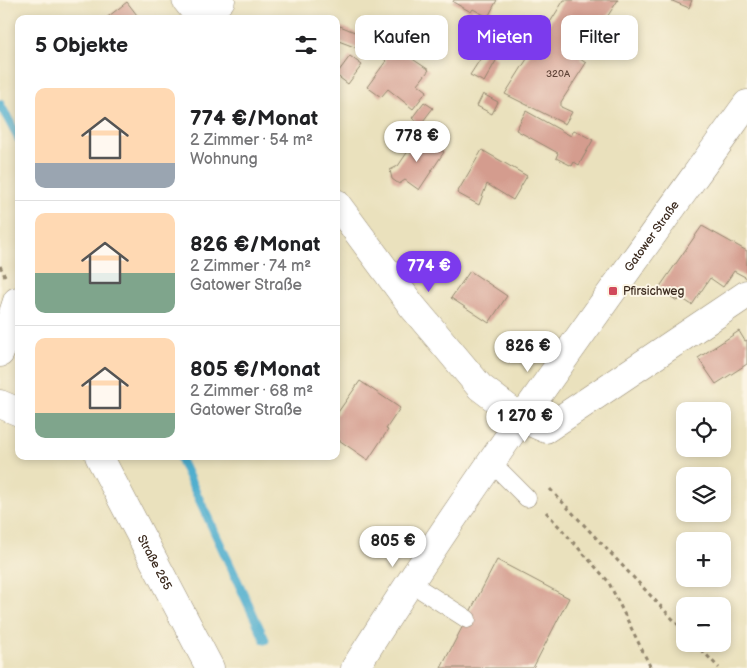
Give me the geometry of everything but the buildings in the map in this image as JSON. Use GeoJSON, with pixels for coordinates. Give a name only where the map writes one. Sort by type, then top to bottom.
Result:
{"type":"FeatureCollection","features":[{"type":"Feature","properties":{"kind":"street"},"geometry":{"type":"LineString","coordinates":[[186,0],[198,15]]}},
{"type":"Feature","properties":{"kind":"street"},"geometry":{"type":"LineString","coordinates":[[205,15],[221,0]]}},
{"type":"Feature","properties":{"kind":"street","name":"Gatower Straße"},"geometry":{"type":"LineString","coordinates":[[355,668],[409,582],[521,418],[747,104]]}},
{"type":"Feature","properties":{"kind":"street"},"geometry":{"type":"LineString","coordinates":[[340,208],[412,306],[480,386],[521,418],[546,429],[747,294]]}},
{"type":"Feature","properties":{"kind":"street"},"geometry":{"type":"LineString","coordinates":[[0,353],[15,310]]}},
{"type":"Feature","properties":{"kind":"street"},"geometry":{"type":"LineString","coordinates":[[0,404],[15,410]]}},
{"type":"Feature","properties":{"kind":"street","name":"Straße 265"},"geometry":{"type":"LineString","coordinates":[[101,460],[210,668]]}},
{"type":"Feature","properties":{"kind":"lane"},"geometry":{"type":"LineString","coordinates":[[491,462],[527,498]]}},
{"type":"Feature","properties":{"kind":"lane"},"geometry":{"type":"LineString","coordinates":[[409,582],[467,618]]}},
{"type":"Feature","properties":{"kind":"path"},"geometry":{"type":"LineString","coordinates":[[549,488],[676,622]]}},
{"type":"Feature","properties":{"kind":"path"},"geometry":{"type":"LineString","coordinates":[[543,509],[608,581],[651,668]]}},
{"type":"Feature","properties":{"kind":"path"},"geometry":{"type":"LineString","coordinates":[[704,652],[719,668]]}},
{"type":"Feature","properties":{"kind":"waterway"},"geometry":{"type":"LineString","coordinates":[[0,104],[15,132]]}},
{"type":"Feature","properties":{"kind":"waterway"},"geometry":{"type":"LineString","coordinates":[[181,460],[265,640]]}},
{"type":"Feature","properties":{"kind":"place","name":"Pfirsichweg"},"geometry":{"type":"Point","coordinates":[613,291]}}]}
